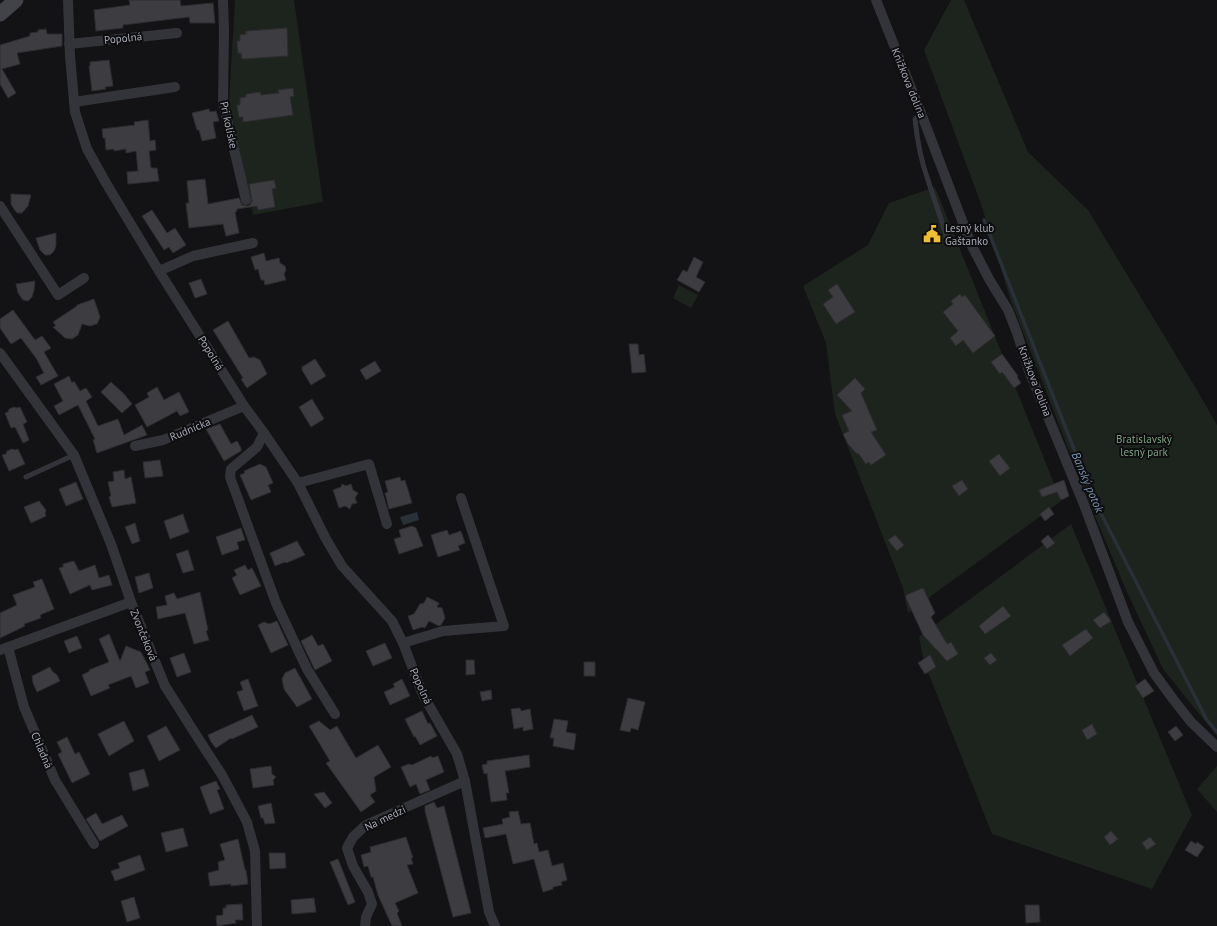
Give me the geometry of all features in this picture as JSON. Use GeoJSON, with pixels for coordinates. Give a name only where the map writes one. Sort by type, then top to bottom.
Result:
{"type":"FeatureCollection","features":[{"type":"Feature","properties":{"kind":"street"},"geometry":{"type":"LineString","coordinates":[[0,14],[16,0]]}},
{"type":"Feature","properties":{"kind":"street","name":"Popolná"},"geometry":{"type":"LineString","coordinates":[[68,0],[69,44],[74,102],[78,123],[87,149],[159,271],[244,406],[298,483],[326,539],[342,566],[392,621],[403,643],[423,695],[457,754],[465,781],[489,912],[495,926]]}},
{"type":"Feature","properties":{"kind":"street","name":"Pri kolíske"},"geometry":{"type":"LineString","coordinates":[[223,0],[223,102],[246,200]]}},
{"type":"Feature","properties":{"kind":"street","name":"Knižkova dolina"},"geometry":{"type":"LineString","coordinates":[[876,0],[922,113],[974,249],[1010,316],[1028,368],[1084,502],[1131,628],[1154,673],[1172,699],[1191,722],[1217,748]]}},
{"type":"Feature","properties":{"kind":"street","name":"Popolná"},"geometry":{"type":"LineString","coordinates":[[69,44],[177,33]]}},
{"type":"Feature","properties":{"kind":"street"},"geometry":{"type":"LineString","coordinates":[[74,102],[175,87]]}},
{"type":"Feature","properties":{"kind":"street"},"geometry":{"type":"LineString","coordinates":[[0,206],[58,296],[84,278]]}},
{"type":"Feature","properties":{"kind":"street"},"geometry":{"type":"LineString","coordinates":[[159,271],[194,256],[253,243]]}},
{"type":"Feature","properties":{"kind":"street","name":"Zvončeková"},"geometry":{"type":"LineString","coordinates":[[0,353],[74,455],[111,544],[131,602],[165,686],[222,775],[247,822],[255,851],[257,926]]}},
{"type":"Feature","properties":{"kind":"street","name":"Rudnícka"},"geometry":{"type":"LineString","coordinates":[[135,446],[163,440],[244,406]]}},
{"type":"Feature","properties":{"kind":"street"},"geometry":{"type":"LineString","coordinates":[[264,433],[257,447],[231,470],[230,477],[276,603],[307,668],[334,714]]}},
{"type":"Feature","properties":{"kind":"street"},"geometry":{"type":"LineString","coordinates":[[298,483],[369,464],[387,524]]}},
{"type":"Feature","properties":{"kind":"street"},"geometry":{"type":"LineString","coordinates":[[403,643],[443,631],[504,626],[461,498]]}},
{"type":"Feature","properties":{"kind":"street","name":"Chladná"},"geometry":{"type":"LineString","coordinates":[[94,844],[55,780],[24,707],[4,649],[131,602]]}},
{"type":"Feature","properties":{"kind":"street","name":"Na medzi"},"geometry":{"type":"LineString","coordinates":[[365,926],[366,917],[372,904],[368,892],[353,866],[347,848],[353,837],[366,825],[465,781]]}},
{"type":"Feature","properties":{"kind":"lane"},"geometry":{"type":"LineString","coordinates":[[922,113],[915,120],[916,129],[927,178],[947,239]]}},
{"type":"Feature","properties":{"kind":"lane"},"geometry":{"type":"LineString","coordinates":[[26,477],[74,455]]}},
{"type":"Feature","properties":{"kind":"green space"},"geometry":{"type":"Polygon","coordinates":[[[235,0],[294,0],[323,202],[253,215],[229,102],[235,0]]]}},
{"type":"Feature","properties":{"kind":"green space","name":"Bratislavský lesný park"},"geometry":{"type":"Polygon","coordinates":[[[951,0],[964,0],[1028,152],[1088,210],[1217,425],[1217,736],[1163,669],[1127,592],[1089,502],[1011,301],[981,204],[924,50],[951,0]]]}},
{"type":"Feature","properties":{"kind":"green space"},"geometry":{"type":"Polygon","coordinates":[[[935,187],[1061,501],[908,613],[903,588],[835,414],[826,343],[803,286],[868,245],[889,203],[935,187]]]}},
{"type":"Feature","properties":{"kind":"green space"},"geometry":{"type":"Polygon","coordinates":[[[679,285],[698,295],[691,308],[673,298],[679,285]]]}},
{"type":"Feature","properties":{"kind":"green space"},"geometry":{"type":"Polygon","coordinates":[[[1071,524],[1192,815],[1152,889],[992,834],[924,662],[919,637],[1071,524]]]}},
{"type":"Feature","properties":{"kind":"green space"},"geometry":{"type":"Polygon","coordinates":[[[1217,766],[1217,812],[1197,789],[1217,766]]]}},
{"type":"Feature","properties":{"kind":"shaded area"},"geometry":{"type":"Polygon","coordinates":[[[417,512],[419,520],[403,525],[400,517],[417,512]]]}},
{"type":"Feature","properties":{"kind":"building"},"geometry":{"type":"Polygon","coordinates":[[[129,0],[180,0],[181,6],[213,3],[215,23],[190,23],[189,17],[123,25],[123,28],[96,31],[94,10],[130,5],[129,0]]]}},
{"type":"Feature","properties":{"kind":"building"},"geometry":{"type":"Polygon","coordinates":[[[287,28],[288,56],[242,59],[241,53],[238,53],[237,41],[240,41],[240,35],[246,34],[246,31],[287,28]]]}},
{"type":"Feature","properties":{"kind":"building"},"geometry":{"type":"Polygon","coordinates":[[[46,29],[47,34],[62,34],[62,46],[17,53],[20,64],[2,69],[16,93],[8,98],[0,84],[0,45],[30,36],[30,33],[38,32],[38,30],[46,29]]]}},
{"type":"Feature","properties":{"kind":"building"},"geometry":{"type":"Polygon","coordinates":[[[109,60],[113,86],[105,87],[106,89],[92,91],[89,66],[90,62],[109,60]]]}},
{"type":"Feature","properties":{"kind":"building"},"geometry":{"type":"Polygon","coordinates":[[[293,88],[294,96],[290,97],[293,115],[243,122],[243,117],[239,117],[237,105],[240,105],[240,98],[246,97],[246,94],[260,92],[261,95],[279,93],[278,90],[293,88]]]}},
{"type":"Feature","properties":{"kind":"building"},"geometry":{"type":"Polygon","coordinates":[[[209,109],[210,112],[216,111],[219,121],[213,122],[216,138],[202,141],[192,113],[209,109]]]}},
{"type":"Feature","properties":{"kind":"building"},"geometry":{"type":"Polygon","coordinates":[[[148,120],[150,141],[155,140],[156,150],[149,151],[151,168],[157,168],[159,181],[128,184],[127,172],[138,171],[136,151],[126,153],[126,149],[114,151],[114,149],[106,150],[105,138],[103,138],[102,129],[135,125],[134,122],[148,120]]]}},
{"type":"Feature","properties":{"kind":"building"},"geometry":{"type":"Polygon","coordinates":[[[205,179],[208,204],[239,198],[242,205],[247,206],[250,205],[252,201],[249,184],[274,180],[276,188],[272,189],[275,207],[258,210],[257,206],[237,209],[235,212],[239,233],[226,236],[223,224],[189,228],[186,203],[189,203],[187,181],[205,179]]]}},
{"type":"Feature","properties":{"kind":"building"},"geometry":{"type":"Polygon","coordinates":[[[11,194],[31,195],[28,206],[22,213],[17,213],[11,204],[11,194]]]}},
{"type":"Feature","properties":{"kind":"building"},"geometry":{"type":"Polygon","coordinates":[[[152,210],[167,233],[175,228],[186,245],[173,253],[169,247],[164,250],[142,216],[152,210]]]}},
{"type":"Feature","properties":{"kind":"building"},"geometry":{"type":"Polygon","coordinates":[[[934,228],[940,238],[933,243],[926,233],[934,228]]]}},
{"type":"Feature","properties":{"kind":"building"},"geometry":{"type":"Polygon","coordinates":[[[56,233],[56,246],[54,251],[50,255],[45,255],[40,250],[36,238],[56,233]]]}},
{"type":"Feature","properties":{"kind":"building"},"geometry":{"type":"Polygon","coordinates":[[[264,253],[266,261],[279,258],[280,263],[285,266],[286,270],[284,274],[286,280],[265,285],[264,280],[261,280],[258,269],[255,270],[251,257],[264,253]]]}},
{"type":"Feature","properties":{"kind":"building"},"geometry":{"type":"Polygon","coordinates":[[[694,257],[703,262],[696,277],[705,282],[699,292],[677,280],[683,270],[687,272],[694,257]]]}},
{"type":"Feature","properties":{"kind":"building"},"geometry":{"type":"Polygon","coordinates":[[[201,279],[207,294],[195,298],[189,283],[201,279]]]}},
{"type":"Feature","properties":{"kind":"building"},"geometry":{"type":"Polygon","coordinates":[[[35,281],[32,297],[28,301],[23,300],[18,293],[16,284],[35,281]]]}},
{"type":"Feature","properties":{"kind":"building"},"geometry":{"type":"Polygon","coordinates":[[[837,284],[855,312],[836,324],[823,304],[833,297],[828,290],[837,284]]]}},
{"type":"Feature","properties":{"kind":"building"},"geometry":{"type":"Polygon","coordinates":[[[960,294],[962,297],[965,295],[995,336],[973,353],[963,340],[956,346],[950,338],[958,331],[943,312],[953,304],[951,301],[960,294]]]}},
{"type":"Feature","properties":{"kind":"building"},"geometry":{"type":"Polygon","coordinates":[[[94,299],[100,317],[97,324],[90,326],[82,324],[78,335],[72,339],[65,338],[53,327],[56,326],[53,322],[77,305],[94,299]]]}},
{"type":"Feature","properties":{"kind":"building"},"geometry":{"type":"Polygon","coordinates":[[[13,310],[35,340],[42,336],[51,348],[44,352],[58,376],[41,385],[36,377],[44,373],[36,358],[21,338],[11,344],[0,328],[0,319],[13,310]]]}},
{"type":"Feature","properties":{"kind":"building"},"geometry":{"type":"Polygon","coordinates":[[[228,321],[249,358],[254,357],[260,360],[267,374],[247,388],[241,379],[243,378],[213,330],[228,321]]]}},
{"type":"Feature","properties":{"kind":"building"},"geometry":{"type":"Polygon","coordinates":[[[629,344],[638,344],[639,355],[644,354],[646,372],[632,373],[629,344]]]}},
{"type":"Feature","properties":{"kind":"building"},"geometry":{"type":"Polygon","coordinates":[[[1002,354],[1018,376],[1017,377],[1021,383],[1014,388],[1002,372],[1000,374],[991,362],[1002,354]]]}},
{"type":"Feature","properties":{"kind":"building"},"geometry":{"type":"Polygon","coordinates":[[[315,359],[326,376],[311,385],[302,370],[302,367],[315,359]]]}},
{"type":"Feature","properties":{"kind":"building"},"geometry":{"type":"Polygon","coordinates":[[[375,361],[381,371],[366,380],[360,370],[375,361]]]}},
{"type":"Feature","properties":{"kind":"building"},"geometry":{"type":"Polygon","coordinates":[[[69,376],[72,383],[74,381],[80,391],[86,388],[92,397],[86,401],[98,426],[118,419],[124,435],[142,425],[147,435],[97,453],[93,440],[95,439],[78,405],[59,415],[54,406],[63,401],[54,384],[69,376]]]}},
{"type":"Feature","properties":{"kind":"building"},"geometry":{"type":"Polygon","coordinates":[[[855,378],[865,389],[861,393],[877,430],[871,432],[886,455],[871,465],[869,462],[866,464],[858,453],[857,454],[848,444],[843,434],[849,431],[842,415],[852,411],[837,395],[855,378]]]}},
{"type":"Feature","properties":{"kind":"building"},"geometry":{"type":"Polygon","coordinates":[[[111,382],[132,404],[122,413],[101,392],[111,382]]]}},
{"type":"Feature","properties":{"kind":"building"},"geometry":{"type":"Polygon","coordinates":[[[157,387],[164,400],[179,392],[189,412],[180,416],[177,411],[147,427],[135,405],[149,397],[147,393],[157,387]]]}},
{"type":"Feature","properties":{"kind":"building"},"geometry":{"type":"Polygon","coordinates":[[[312,399],[324,419],[311,427],[299,407],[312,399]]]}},
{"type":"Feature","properties":{"kind":"building"},"geometry":{"type":"Polygon","coordinates":[[[14,407],[20,407],[27,422],[23,424],[29,440],[23,443],[15,427],[11,428],[5,413],[14,407]]]}},
{"type":"Feature","properties":{"kind":"building"},"geometry":{"type":"Polygon","coordinates":[[[220,424],[231,444],[237,441],[241,448],[241,451],[224,461],[206,429],[220,424]]]}},
{"type":"Feature","properties":{"kind":"building"},"geometry":{"type":"Polygon","coordinates":[[[18,449],[25,464],[9,471],[2,455],[6,454],[7,451],[18,449]]]}},
{"type":"Feature","properties":{"kind":"building"},"geometry":{"type":"Polygon","coordinates":[[[999,454],[1010,468],[1000,476],[989,461],[999,454]]]}},
{"type":"Feature","properties":{"kind":"building"},"geometry":{"type":"Polygon","coordinates":[[[160,460],[163,476],[145,478],[143,462],[160,460]]]}},
{"type":"Feature","properties":{"kind":"building"},"geometry":{"type":"Polygon","coordinates":[[[260,464],[266,467],[273,483],[268,485],[271,492],[251,500],[240,475],[245,473],[244,471],[260,464]]]}},
{"type":"Feature","properties":{"kind":"building"},"geometry":{"type":"Polygon","coordinates":[[[124,470],[125,479],[131,477],[136,503],[112,507],[109,497],[111,496],[108,482],[114,481],[113,472],[124,470]]]}},
{"type":"Feature","properties":{"kind":"building"},"geometry":{"type":"Polygon","coordinates":[[[400,477],[401,481],[405,480],[412,503],[389,509],[385,493],[388,492],[385,481],[400,477]]]}},
{"type":"Feature","properties":{"kind":"building"},"geometry":{"type":"Polygon","coordinates":[[[962,480],[968,489],[959,496],[952,486],[962,480]]]}},
{"type":"Feature","properties":{"kind":"building"},"geometry":{"type":"Polygon","coordinates":[[[1064,480],[1069,496],[1061,500],[1057,492],[1042,497],[1039,490],[1064,480]]]}},
{"type":"Feature","properties":{"kind":"building"},"geometry":{"type":"Polygon","coordinates":[[[76,482],[83,499],[66,506],[59,489],[76,482]]]}},
{"type":"Feature","properties":{"kind":"building"},"geometry":{"type":"Polygon","coordinates":[[[342,484],[346,486],[351,484],[353,490],[358,493],[355,498],[357,503],[352,504],[350,509],[345,506],[339,508],[333,490],[341,487],[342,484]]]}},
{"type":"Feature","properties":{"kind":"building"},"geometry":{"type":"Polygon","coordinates":[[[39,501],[46,510],[46,516],[31,523],[24,507],[39,501]]]}},
{"type":"Feature","properties":{"kind":"building"},"geometry":{"type":"Polygon","coordinates":[[[1049,507],[1054,514],[1045,521],[1040,514],[1049,507]]]}},
{"type":"Feature","properties":{"kind":"building"},"geometry":{"type":"Polygon","coordinates":[[[183,514],[189,532],[170,539],[164,521],[183,514]]]}},
{"type":"Feature","properties":{"kind":"building"},"geometry":{"type":"Polygon","coordinates":[[[135,523],[140,541],[132,544],[125,527],[135,523]]]}},
{"type":"Feature","properties":{"kind":"building"},"geometry":{"type":"Polygon","coordinates":[[[412,526],[416,528],[423,546],[399,554],[394,539],[401,537],[399,530],[412,526]]]}},
{"type":"Feature","properties":{"kind":"building"},"geometry":{"type":"Polygon","coordinates":[[[241,528],[245,540],[237,542],[239,549],[222,555],[216,537],[241,528]]]}},
{"type":"Feature","properties":{"kind":"building"},"geometry":{"type":"Polygon","coordinates":[[[447,530],[449,535],[461,531],[465,543],[458,546],[460,550],[438,557],[431,535],[447,530]]]}},
{"type":"Feature","properties":{"kind":"building"},"geometry":{"type":"Polygon","coordinates":[[[895,535],[904,545],[897,551],[888,540],[895,535]]]}},
{"type":"Feature","properties":{"kind":"building"},"geometry":{"type":"Polygon","coordinates":[[[1048,535],[1055,543],[1047,549],[1041,541],[1048,535]]]}},
{"type":"Feature","properties":{"kind":"building"},"geometry":{"type":"Polygon","coordinates":[[[297,541],[305,555],[275,566],[270,553],[297,541]]]}},
{"type":"Feature","properties":{"kind":"building"},"geometry":{"type":"Polygon","coordinates":[[[188,550],[194,570],[183,573],[176,554],[188,550]]]}},
{"type":"Feature","properties":{"kind":"building"},"geometry":{"type":"Polygon","coordinates":[[[74,561],[79,571],[95,565],[99,578],[109,575],[112,585],[92,590],[90,585],[70,594],[59,568],[63,567],[63,564],[74,561]]]}},
{"type":"Feature","properties":{"kind":"building"},"geometry":{"type":"Polygon","coordinates":[[[245,565],[248,570],[252,568],[261,586],[240,595],[232,578],[237,575],[234,570],[245,565]]]}},
{"type":"Feature","properties":{"kind":"building"},"geometry":{"type":"Polygon","coordinates":[[[149,573],[153,588],[139,593],[135,577],[149,573]]]}},
{"type":"Feature","properties":{"kind":"building"},"geometry":{"type":"Polygon","coordinates":[[[42,579],[54,609],[40,615],[41,618],[24,624],[25,626],[0,638],[0,613],[17,605],[13,595],[35,587],[33,582],[42,579]]]}},
{"type":"Feature","properties":{"kind":"building"},"geometry":{"type":"Polygon","coordinates":[[[923,588],[935,613],[931,617],[947,644],[951,642],[958,654],[947,661],[923,635],[906,598],[906,595],[923,588]]]}},
{"type":"Feature","properties":{"kind":"building"},"geometry":{"type":"Polygon","coordinates":[[[200,592],[208,630],[206,631],[209,640],[194,644],[185,613],[158,619],[156,607],[167,605],[165,596],[174,593],[177,599],[200,592]]]}},
{"type":"Feature","properties":{"kind":"building"},"geometry":{"type":"Polygon","coordinates":[[[427,597],[439,603],[437,607],[442,608],[445,618],[439,626],[429,621],[425,628],[422,627],[413,630],[408,616],[414,614],[420,604],[424,603],[427,597]]]}},
{"type":"Feature","properties":{"kind":"building"},"geometry":{"type":"Polygon","coordinates":[[[1003,606],[1011,616],[985,634],[979,626],[1003,606]]]}},
{"type":"Feature","properties":{"kind":"building"},"geometry":{"type":"Polygon","coordinates":[[[1104,612],[1111,621],[1100,628],[1093,620],[1104,612]]]}},
{"type":"Feature","properties":{"kind":"building"},"geometry":{"type":"Polygon","coordinates":[[[277,621],[288,645],[271,653],[258,625],[264,622],[269,624],[277,621]]]}},
{"type":"Feature","properties":{"kind":"building"},"geometry":{"type":"Polygon","coordinates":[[[1086,629],[1093,638],[1070,656],[1062,645],[1086,629]]]}},
{"type":"Feature","properties":{"kind":"building"},"geometry":{"type":"Polygon","coordinates":[[[109,634],[120,661],[126,646],[141,652],[150,670],[145,672],[149,683],[136,688],[131,676],[108,685],[110,688],[91,696],[82,675],[90,671],[89,670],[109,662],[99,639],[109,634]]]}},
{"type":"Feature","properties":{"kind":"building"},"geometry":{"type":"Polygon","coordinates":[[[312,635],[318,646],[323,644],[332,661],[315,670],[301,641],[312,635]]]}},
{"type":"Feature","properties":{"kind":"building"},"geometry":{"type":"Polygon","coordinates":[[[77,636],[82,648],[69,653],[64,641],[77,636]]]}},
{"type":"Feature","properties":{"kind":"building"},"geometry":{"type":"Polygon","coordinates":[[[385,643],[392,658],[373,666],[366,651],[385,643]]]}},
{"type":"Feature","properties":{"kind":"building"},"geometry":{"type":"Polygon","coordinates":[[[184,653],[191,672],[177,677],[170,658],[184,653]]]}},
{"type":"Feature","properties":{"kind":"building"},"geometry":{"type":"Polygon","coordinates":[[[991,653],[997,660],[990,665],[984,658],[991,653]]]}},
{"type":"Feature","properties":{"kind":"building"},"geometry":{"type":"Polygon","coordinates":[[[930,655],[936,667],[925,674],[918,663],[930,655]]]}},
{"type":"Feature","properties":{"kind":"building"},"geometry":{"type":"Polygon","coordinates":[[[466,660],[474,660],[475,674],[466,675],[466,660]]]}},
{"type":"Feature","properties":{"kind":"building"},"geometry":{"type":"Polygon","coordinates":[[[584,662],[595,662],[595,676],[584,676],[584,662]]]}},
{"type":"Feature","properties":{"kind":"building"},"geometry":{"type":"Polygon","coordinates":[[[50,667],[60,681],[37,692],[32,676],[50,667]]]}},
{"type":"Feature","properties":{"kind":"building"},"geometry":{"type":"Polygon","coordinates":[[[295,668],[312,699],[297,707],[284,689],[282,679],[285,673],[295,668]]]}},
{"type":"Feature","properties":{"kind":"building"},"geometry":{"type":"Polygon","coordinates":[[[248,679],[258,706],[244,711],[237,692],[243,690],[240,682],[248,679]]]}},
{"type":"Feature","properties":{"kind":"building"},"geometry":{"type":"Polygon","coordinates":[[[402,679],[410,696],[390,705],[384,692],[395,687],[393,684],[402,679]]]}},
{"type":"Feature","properties":{"kind":"building"},"geometry":{"type":"Polygon","coordinates":[[[1145,679],[1154,691],[1143,698],[1135,686],[1145,679]]]}},
{"type":"Feature","properties":{"kind":"building"},"geometry":{"type":"Polygon","coordinates":[[[491,690],[492,699],[482,701],[480,692],[491,690]]]}},
{"type":"Feature","properties":{"kind":"building"},"geometry":{"type":"Polygon","coordinates":[[[628,698],[645,702],[638,730],[631,728],[630,732],[620,730],[628,698]]]}},
{"type":"Feature","properties":{"kind":"building"},"geometry":{"type":"Polygon","coordinates":[[[520,708],[521,711],[530,709],[533,729],[523,731],[523,727],[514,729],[511,709],[520,708]]]}},
{"type":"Feature","properties":{"kind":"building"},"geometry":{"type":"Polygon","coordinates":[[[422,711],[428,724],[430,723],[437,736],[420,745],[405,719],[422,711]]]}},
{"type":"Feature","properties":{"kind":"building"},"geometry":{"type":"Polygon","coordinates":[[[252,715],[258,727],[232,739],[231,738],[216,748],[211,742],[208,735],[252,715]]]}},
{"type":"Feature","properties":{"kind":"building"},"geometry":{"type":"Polygon","coordinates":[[[554,719],[568,721],[566,732],[576,734],[574,750],[553,746],[554,738],[550,738],[554,719]]]}},
{"type":"Feature","properties":{"kind":"building"},"geometry":{"type":"Polygon","coordinates":[[[124,721],[134,741],[109,756],[98,734],[124,721]]]}},
{"type":"Feature","properties":{"kind":"building"},"geometry":{"type":"Polygon","coordinates":[[[319,721],[330,730],[337,726],[356,758],[378,745],[391,767],[374,777],[376,791],[370,795],[375,802],[361,812],[326,763],[330,761],[309,726],[319,721]]]}},
{"type":"Feature","properties":{"kind":"building"},"geometry":{"type":"Polygon","coordinates":[[[1092,724],[1097,734],[1087,740],[1082,730],[1092,724]]]}},
{"type":"Feature","properties":{"kind":"building"},"geometry":{"type":"Polygon","coordinates":[[[166,726],[180,750],[159,761],[147,736],[166,726]]]}},
{"type":"Feature","properties":{"kind":"building"},"geometry":{"type":"Polygon","coordinates":[[[1176,726],[1183,735],[1175,741],[1168,732],[1176,726]]]}},
{"type":"Feature","properties":{"kind":"building"},"geometry":{"type":"Polygon","coordinates":[[[67,737],[75,754],[79,752],[90,774],[72,783],[58,754],[62,752],[57,742],[67,737]]]}},
{"type":"Feature","properties":{"kind":"building"},"geometry":{"type":"Polygon","coordinates":[[[529,755],[530,767],[505,771],[509,793],[506,793],[507,800],[491,802],[487,773],[484,774],[482,765],[487,764],[487,761],[529,755]]]}},
{"type":"Feature","properties":{"kind":"building"},"geometry":{"type":"Polygon","coordinates":[[[431,756],[432,758],[438,756],[444,772],[426,780],[430,790],[420,794],[416,784],[410,787],[401,767],[409,764],[412,765],[431,756]]]}},
{"type":"Feature","properties":{"kind":"building"},"geometry":{"type":"Polygon","coordinates":[[[271,766],[272,774],[276,777],[273,780],[274,785],[253,788],[250,769],[271,766]]]}},
{"type":"Feature","properties":{"kind":"building"},"geometry":{"type":"Polygon","coordinates":[[[144,769],[149,786],[133,791],[129,773],[144,769]]]}},
{"type":"Feature","properties":{"kind":"building"},"geometry":{"type":"Polygon","coordinates":[[[216,781],[220,789],[217,790],[224,809],[210,814],[200,787],[216,781]]]}},
{"type":"Feature","properties":{"kind":"building"},"geometry":{"type":"Polygon","coordinates":[[[324,792],[332,803],[325,808],[314,794],[324,792]]]}},
{"type":"Feature","properties":{"kind":"building"},"geometry":{"type":"Polygon","coordinates":[[[434,802],[437,808],[444,806],[471,913],[453,917],[425,811],[425,806],[434,802]]]}},
{"type":"Feature","properties":{"kind":"building"},"geometry":{"type":"Polygon","coordinates":[[[271,803],[275,823],[265,824],[263,818],[261,818],[258,806],[271,803]]]}},
{"type":"Feature","properties":{"kind":"building"},"geometry":{"type":"Polygon","coordinates":[[[518,811],[521,824],[530,823],[534,844],[537,843],[539,852],[548,850],[552,866],[563,863],[567,880],[561,882],[562,885],[553,887],[553,889],[543,892],[534,859],[513,864],[506,834],[485,838],[483,828],[503,824],[502,819],[510,817],[509,812],[518,811]]]}},
{"type":"Feature","properties":{"kind":"building"},"geometry":{"type":"Polygon","coordinates":[[[96,813],[102,824],[122,815],[128,826],[100,841],[86,819],[96,813]]]}},
{"type":"Feature","properties":{"kind":"building"},"geometry":{"type":"Polygon","coordinates":[[[183,828],[188,846],[166,852],[161,833],[183,828]]]}},
{"type":"Feature","properties":{"kind":"building"},"geometry":{"type":"Polygon","coordinates":[[[1111,831],[1118,839],[1110,845],[1104,837],[1111,831]]]}},
{"type":"Feature","properties":{"kind":"building"},"geometry":{"type":"Polygon","coordinates":[[[406,837],[413,858],[411,858],[413,864],[407,865],[418,893],[395,903],[399,911],[397,913],[402,926],[392,926],[378,895],[373,877],[371,877],[368,866],[364,867],[361,855],[371,852],[370,847],[406,837]]]}},
{"type":"Feature","properties":{"kind":"building"},"geometry":{"type":"Polygon","coordinates":[[[1150,837],[1156,844],[1147,850],[1142,843],[1150,837]]]}},
{"type":"Feature","properties":{"kind":"building"},"geometry":{"type":"Polygon","coordinates":[[[238,839],[248,884],[210,886],[208,873],[219,870],[218,862],[225,860],[220,844],[238,839]]]}},
{"type":"Feature","properties":{"kind":"building"},"geometry":{"type":"Polygon","coordinates":[[[1191,841],[1196,844],[1197,842],[1204,847],[1197,857],[1185,850],[1191,841]]]}},
{"type":"Feature","properties":{"kind":"building"},"geometry":{"type":"Polygon","coordinates":[[[269,853],[285,853],[286,868],[270,869],[269,853]]]}},
{"type":"Feature","properties":{"kind":"building"},"geometry":{"type":"Polygon","coordinates":[[[140,855],[145,870],[115,881],[111,871],[120,868],[118,863],[140,855]]]}},
{"type":"Feature","properties":{"kind":"building"},"geometry":{"type":"Polygon","coordinates":[[[338,859],[355,902],[348,905],[330,862],[338,859]]]}},
{"type":"Feature","properties":{"kind":"building"},"geometry":{"type":"Polygon","coordinates":[[[134,897],[140,918],[127,922],[121,901],[134,897]]]}},
{"type":"Feature","properties":{"kind":"building"},"geometry":{"type":"Polygon","coordinates":[[[314,898],[316,912],[292,914],[291,900],[314,898]]]}},
{"type":"Feature","properties":{"kind":"building"},"geometry":{"type":"Polygon","coordinates":[[[242,904],[243,920],[235,920],[236,923],[217,926],[216,916],[223,915],[223,908],[226,908],[226,905],[242,904]]]}},
{"type":"Feature","properties":{"kind":"building"},"geometry":{"type":"Polygon","coordinates":[[[1025,905],[1039,905],[1040,922],[1026,923],[1025,905]]]}},
{"type":"Feature","properties":{"kind":"waterway","name":"Banský potok"},"geometry":{"type":"LineString","coordinates":[[984,220],[1094,500],[1207,720],[1217,732]]}},
{"type":"Feature","properties":{"kind":"place","name":"Lesný klub Gaštanko"},"geometry":{"type":"Point","coordinates":[932,234]}}]}
